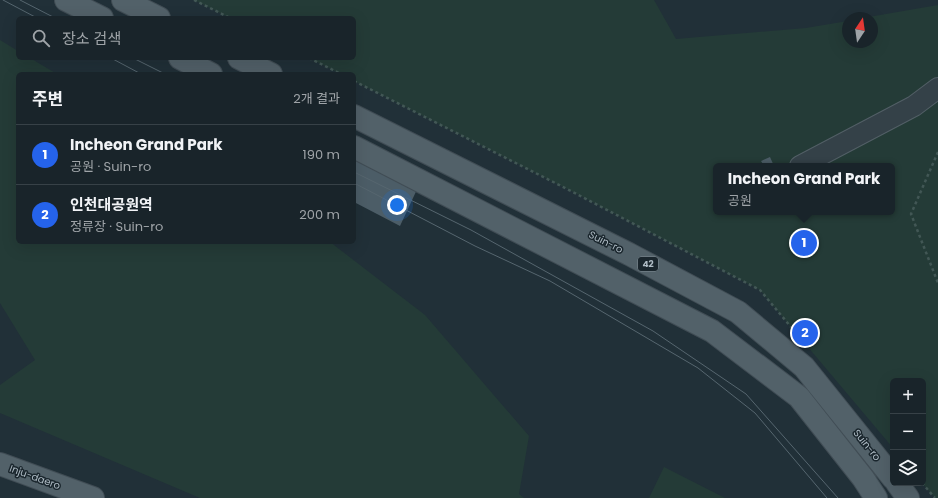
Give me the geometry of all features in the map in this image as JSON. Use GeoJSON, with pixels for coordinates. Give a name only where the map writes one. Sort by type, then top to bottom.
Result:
{"type":"FeatureCollection","features":[{"type":"Feature","properties":{"kind":"main road"},"geometry":{"type":"LineString","coordinates":[[66,0],[98,16]]}},
{"type":"Feature","properties":{"kind":"main road"},"geometry":{"type":"LineString","coordinates":[[123,0],[155,16]]}},
{"type":"Feature","properties":{"kind":"main road"},"geometry":{"type":"LineString","coordinates":[[184,60],[207,72]]}},
{"type":"Feature","properties":{"kind":"main road"},"geometry":{"type":"LineString","coordinates":[[243,60],[267,72]]}},
{"type":"Feature","properties":{"kind":"main road","name":"Suin-ro"},"geometry":{"type":"LineString","coordinates":[[356,117],[622,250],[738,312],[804,367],[890,474]]}},
{"type":"Feature","properties":{"kind":"main road"},"geometry":{"type":"LineString","coordinates":[[356,148],[712,331],[799,398],[863,478],[876,498]]}},
{"type":"Feature","properties":{"kind":"main road","name":"Inju-daero"},"geometry":{"type":"LineString","coordinates":[[0,464],[93,498]]}},
{"type":"Feature","properties":{"kind":"main road"},"geometry":{"type":"LineString","coordinates":[[899,486],[908,498]]}},
{"type":"Feature","properties":{"kind":"lane"},"geometry":{"type":"LineString","coordinates":[[806,163],[914,106],[938,88]]}},
{"type":"Feature","properties":{"kind":"path"},"geometry":{"type":"LineString","coordinates":[[194,0],[226,16]]}},
{"type":"Feature","properties":{"kind":"path"},"geometry":{"type":"LineString","coordinates":[[313,60],[337,72]]}},
{"type":"Feature","properties":{"kind":"path"},"geometry":{"type":"LineString","coordinates":[[938,152],[911,214],[938,283]]}},
{"type":"Feature","properties":{"kind":"path"},"geometry":{"type":"LineString","coordinates":[[925,486],[935,498]]}},
{"type":"Feature","properties":{"kind":"green space"},"geometry":{"type":"Polygon","coordinates":[[[194,0],[654,0],[676,39],[806,28],[842,22],[842,48],[878,48],[878,15],[938,5],[938,498],[935,498],[925,486],[926,486],[926,378],[890,378],[890,444],[760,290],[581,196],[356,82],[356,72],[337,72],[313,60],[356,60],[356,16],[226,16],[194,0]]]}},
{"type":"Feature","properties":{"kind":"green space"},"geometry":{"type":"Polygon","coordinates":[[[0,40],[16,50],[16,60],[33,60],[54,72],[16,72],[16,244],[333,244],[425,315],[529,436],[519,494],[524,498],[200,498],[0,413],[0,385],[35,360],[0,303],[0,40]]]}},
{"type":"Feature","properties":{"kind":"green space"},"geometry":{"type":"Polygon","coordinates":[[[664,467],[725,498],[649,498],[664,467]]]}},
{"type":"Feature","properties":{"kind":"building"},"geometry":{"type":"Polygon","coordinates":[[[356,151],[420,183],[400,226],[356,203],[356,151]]]}},
{"type":"Feature","properties":{"kind":"building"},"geometry":{"type":"Polygon","coordinates":[[[770,157],[773,163],[762,163],[761,161],[770,157]]]}},
{"type":"Feature","properties":{"kind":"tram line"},"geometry":{"type":"LineString","coordinates":[[3,0],[33,16]]}},
{"type":"Feature","properties":{"kind":"tram line"},"geometry":{"type":"LineString","coordinates":[[20,0],[51,16]]}},
{"type":"Feature","properties":{"kind":"tram line"},"geometry":{"type":"LineString","coordinates":[[115,60],[137,72]]}},
{"type":"Feature","properties":{"kind":"tram line"},"geometry":{"type":"LineString","coordinates":[[137,60],[161,72]]}},
{"type":"Feature","properties":{"kind":"tram line"},"geometry":{"type":"LineString","coordinates":[[356,173],[471,230],[653,331],[746,394],[838,498]]}},
{"type":"Feature","properties":{"kind":"tram line"},"geometry":{"type":"LineString","coordinates":[[356,184],[475,246],[550,281],[698,368],[755,413],[827,498]]}},
{"type":"Feature","properties":{"kind":"place","name":"Incheon Grand Park"},"geometry":{"type":"Point","coordinates":[804,243]}},
{"type":"Feature","properties":{"kind":"place","name":"인천대공원역"},"geometry":{"type":"Point","coordinates":[805,333]}}]}
